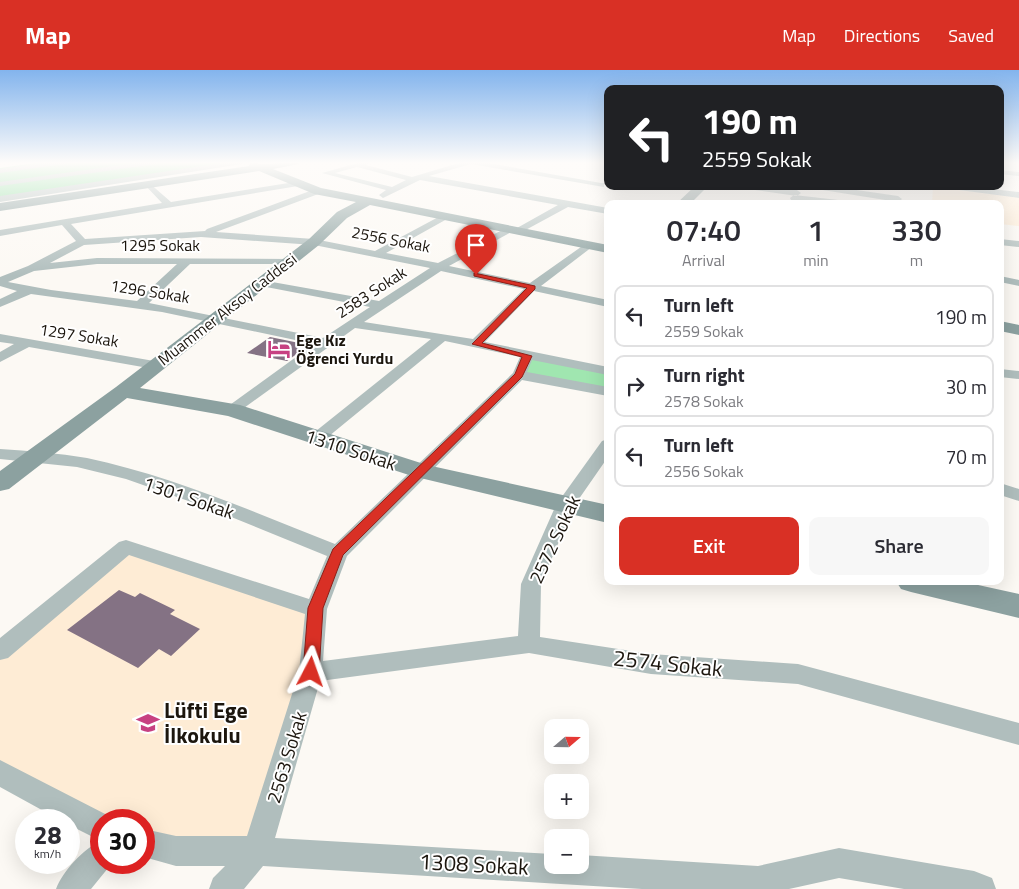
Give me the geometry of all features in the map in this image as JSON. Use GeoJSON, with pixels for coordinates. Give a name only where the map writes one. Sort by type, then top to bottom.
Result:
{"type":"FeatureCollection","features":[{"type":"Feature","properties":{"kind":"street"},"geometry":{"type":"LineString","coordinates":[[0,203],[17,200]]}},
{"type":"Feature","properties":{"kind":"street"},"geometry":{"type":"LineString","coordinates":[[0,207],[44,200]]}},
{"type":"Feature","properties":{"kind":"street"},"geometry":{"type":"LineString","coordinates":[[164,200],[170,206]]}},
{"type":"Feature","properties":{"kind":"street"},"geometry":{"type":"LineString","coordinates":[[0,233],[66,224],[203,200]]}},
{"type":"Feature","properties":{"kind":"street"},"geometry":{"type":"LineString","coordinates":[[0,282],[82,242],[201,234],[291,200]]}},
{"type":"Feature","properties":{"kind":"street"},"geometry":{"type":"LineString","coordinates":[[359,200],[604,248]]}},
{"type":"Feature","properties":{"kind":"street","name":"Muammer Aksoy Caddesi"},"geometry":{"type":"LineString","coordinates":[[0,483],[123,391],[314,242],[342,216],[370,200]]}},
{"type":"Feature","properties":{"kind":"street"},"geometry":{"type":"LineString","coordinates":[[543,200],[604,210]]}},
{"type":"Feature","properties":{"kind":"street","name":"2583 Sokak"},"geometry":{"type":"LineString","coordinates":[[232,410],[325,342],[439,267],[572,200]]}},
{"type":"Feature","properties":{"kind":"street"},"geometry":{"type":"LineString","coordinates":[[377,254],[444,217]]}},
{"type":"Feature","properties":{"kind":"street"},"geometry":{"type":"LineString","coordinates":[[66,224],[82,242]]}},
{"type":"Feature","properties":{"kind":"street","name":"2556 Sokak"},"geometry":{"type":"LineString","coordinates":[[201,234],[314,242],[604,303]]}},
{"type":"Feature","properties":{"kind":"street"},"geometry":{"type":"LineString","coordinates":[[1004,242],[1019,244]]}},
{"type":"Feature","properties":{"kind":"street"},"geometry":{"type":"LineString","coordinates":[[476,344],[532,287],[588,245]]}},
{"type":"Feature","properties":{"kind":"street","name":"1295 Sokak"},"geometry":{"type":"LineString","coordinates":[[32,268],[97,261],[288,262]]}},
{"type":"Feature","properties":{"kind":"street"},"geometry":{"type":"LineString","coordinates":[[140,305],[187,262]]}},
{"type":"Feature","properties":{"kind":"street"},"geometry":{"type":"LineString","coordinates":[[1004,280],[1019,283]]}},
{"type":"Feature","properties":{"kind":"street","name":"1296 Sokak"},"geometry":{"type":"LineString","coordinates":[[0,282],[27,291],[140,305],[216,318],[325,342]]}},
{"type":"Feature","properties":{"kind":"street"},"geometry":{"type":"LineString","coordinates":[[261,283],[381,305]]}},
{"type":"Feature","properties":{"kind":"street"},"geometry":{"type":"LineString","coordinates":[[0,303],[27,291]]}},
{"type":"Feature","properties":{"kind":"street"},"geometry":{"type":"LineString","coordinates":[[353,324],[442,337],[604,370]]}},
{"type":"Feature","properties":{"kind":"street"},"geometry":{"type":"LineString","coordinates":[[1004,327],[1019,330]]}},
{"type":"Feature","properties":{"kind":"street"},"geometry":{"type":"LineString","coordinates":[[317,438],[442,337]]}},
{"type":"Feature","properties":{"kind":"street","name":"1297 Sokak"},"geometry":{"type":"LineString","coordinates":[[0,338],[25,344],[154,365]]}},
{"type":"Feature","properties":{"kind":"street"},"geometry":{"type":"LineString","coordinates":[[0,358],[25,344]]}},
{"type":"Feature","properties":{"kind":"street","name":"2563 Sokak"},"geometry":{"type":"LineString","coordinates":[[258,851],[311,672],[316,608],[338,553],[519,375],[528,356]]}},
{"type":"Feature","properties":{"kind":"street"},"geometry":{"type":"LineString","coordinates":[[1004,373],[1019,375]]}},
{"type":"Feature","properties":{"kind":"street"},"geometry":{"type":"LineString","coordinates":[[519,375],[604,391]]}},
{"type":"Feature","properties":{"kind":"street","name":"1310 Sokak"},"geometry":{"type":"LineString","coordinates":[[123,391],[232,410],[421,471],[604,513]]}},
{"type":"Feature","properties":{"kind":"street","name":"2572 Sokak"},"geometry":{"type":"LineString","coordinates":[[529,644],[531,584],[565,505],[604,450]]}},
{"type":"Feature","properties":{"kind":"street","name":"1301 Sokak"},"geometry":{"type":"LineString","coordinates":[[0,454],[36,456],[110,470],[196,498],[338,553]]}},
{"type":"Feature","properties":{"kind":"street"},"geometry":{"type":"LineString","coordinates":[[1004,490],[1019,495]]}},
{"type":"Feature","properties":{"kind":"street"},"geometry":{"type":"LineString","coordinates":[[0,651],[126,547],[316,608]]}},
{"type":"Feature","properties":{"kind":"street"},"geometry":{"type":"LineString","coordinates":[[928,585],[1019,606]]}},
{"type":"Feature","properties":{"kind":"street","name":"2574 Sokak"},"geometry":{"type":"LineString","coordinates":[[311,672],[529,644],[651,664],[798,674],[1019,734]]}},
{"type":"Feature","properties":{"kind":"street"},"geometry":{"type":"LineString","coordinates":[[0,774],[90,821]]}},
{"type":"Feature","properties":{"kind":"street","name":"1308 Sokak"},"geometry":{"type":"LineString","coordinates":[[155,846],[176,851],[258,851],[756,885],[839,863],[974,886],[981,889]]}},
{"type":"Feature","properties":{"kind":"street"},"geometry":{"type":"LineString","coordinates":[[224,889],[258,851]]}},
{"type":"Feature","properties":{"kind":"street"},"geometry":{"type":"LineString","coordinates":[[71,889],[90,868]]}},
{"type":"Feature","properties":{"kind":"shaded area"},"geometry":{"type":"Polygon","coordinates":[[[1004,200],[1019,200],[1019,226],[1004,224],[1004,200]]]}},
{"type":"Feature","properties":{"kind":"shaded area","name":"Lüfti Ege İlkokulu"},"geometry":{"type":"Polygon","coordinates":[[[126,547],[316,609],[257,851],[155,840],[155,809],[90,809],[90,822],[80,817],[80,809],[66,809],[0,773],[0,651],[126,547]]]}},
{"type":"Feature","properties":{"kind":"green space"},"geometry":{"type":"Polygon","coordinates":[[[527,356],[604,370],[604,391],[519,375],[527,356]]]}},
{"type":"Feature","properties":{"kind":"building","name":"Ege Kız Öğrenci Yurdu"},"geometry":{"type":"Polygon","coordinates":[[[270,337],[309,345],[287,361],[247,353],[270,337]]]}},
{"type":"Feature","properties":{"kind":"building"},"geometry":{"type":"Polygon","coordinates":[[[119,590],[135,597],[140,593],[175,610],[170,614],[200,629],[171,656],[159,649],[138,668],[67,630],[119,590]]]}},
{"type":"Feature","properties":{"kind":"place","name":"Ege Kız Öğrenci Yurdu"},"geometry":{"type":"Point","coordinates":[279,349]}},
{"type":"Feature","properties":{"kind":"place","name":"Lüfti Ege İlkokulu"},"geometry":{"type":"Point","coordinates":[148,723]}},
{"type":"Feature","properties":{"kind":"route"},"geometry":{"type":"LineString","coordinates":[[311,672],[316,608],[338,553],[519,375],[528,356],[476,344],[532,287],[476,275]]}}]}
